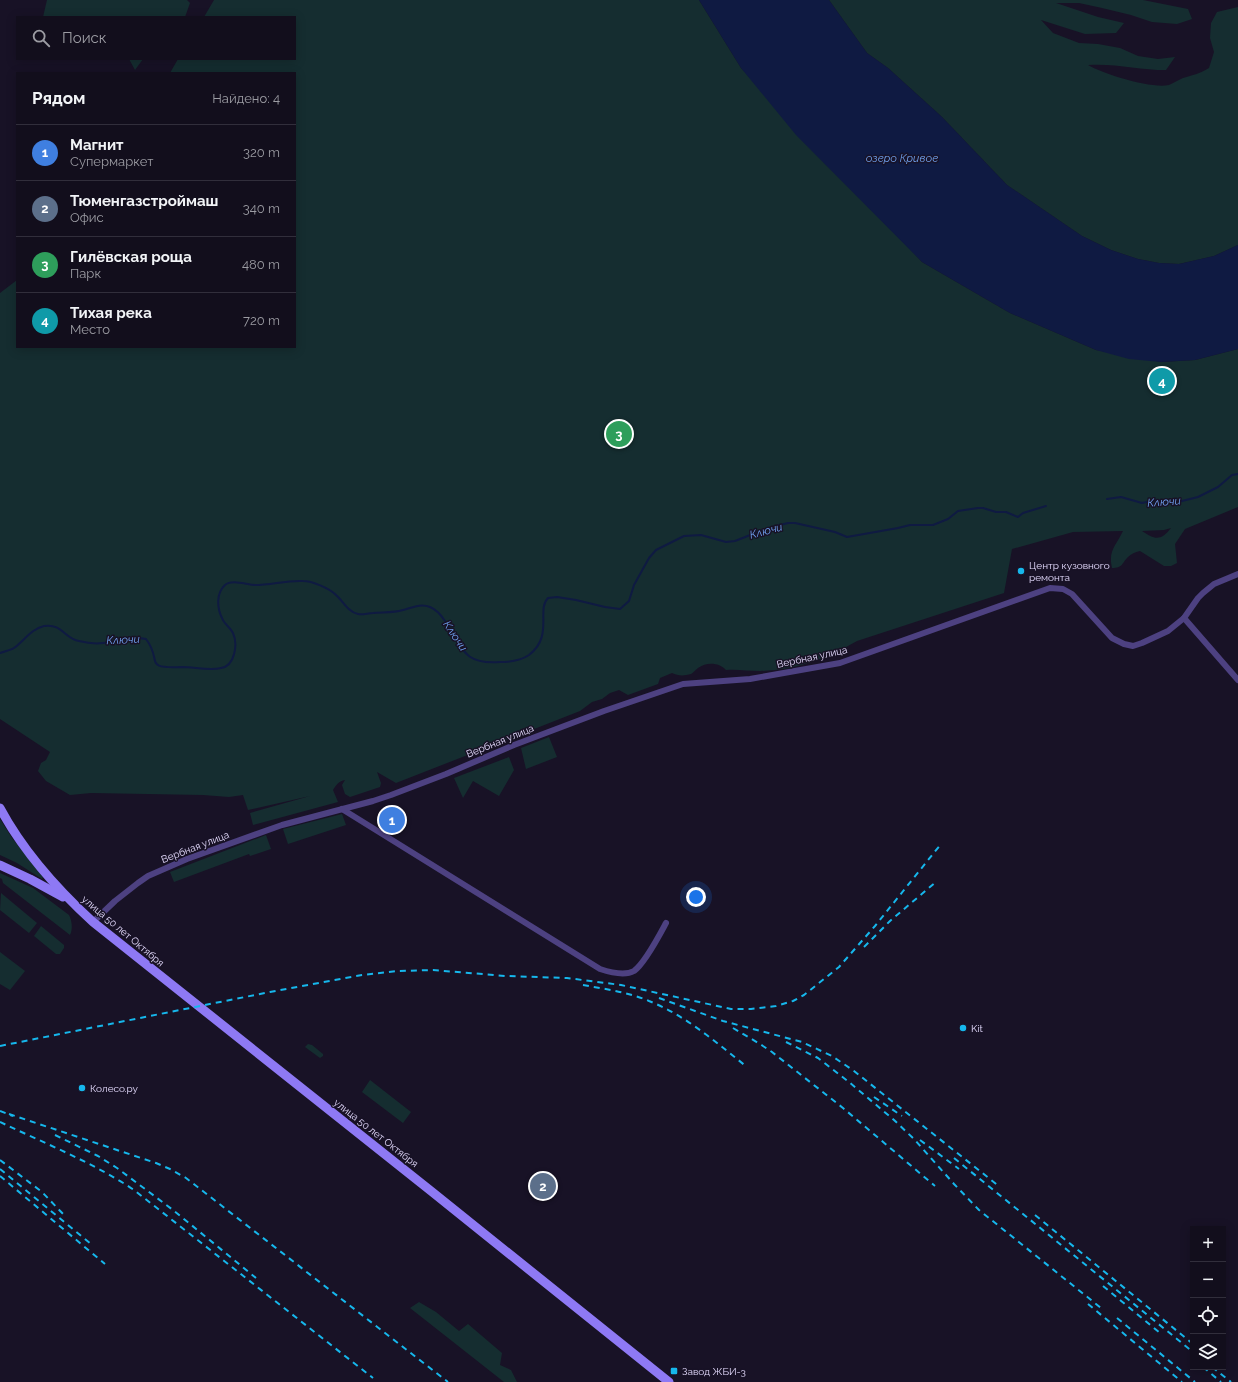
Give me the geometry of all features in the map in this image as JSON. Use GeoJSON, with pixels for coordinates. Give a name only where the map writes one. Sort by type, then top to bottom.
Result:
{"type":"FeatureCollection","features":[{"type":"Feature","properties":{"kind":"main road"},"geometry":{"type":"LineString","coordinates":[[0,808],[34,860],[70,901]]}},
{"type":"Feature","properties":{"kind":"main road"},"geometry":{"type":"LineString","coordinates":[[0,865],[30,879],[70,901]]}},
{"type":"Feature","properties":{"kind":"main road","name":"улица 50 лет Октября"},"geometry":{"type":"LineString","coordinates":[[70,901],[93,922],[426,1186],[669,1382]]}},
{"type":"Feature","properties":{"kind":"street","name":"Вербная улица"},"geometry":{"type":"LineString","coordinates":[[93,922],[114,901],[148,876],[180,862],[269,829],[391,795],[535,737],[604,711],[683,684],[750,679],[840,663],[1050,588],[1063,589],[1072,594],[1112,638],[1124,644],[1133,646],[1155,638],[1168,631],[1184,618],[1198,598],[1214,584],[1238,574]]}},
{"type":"Feature","properties":{"kind":"street"},"geometry":{"type":"LineString","coordinates":[[1184,618],[1238,680]]}},
{"type":"Feature","properties":{"kind":"street"},"geometry":{"type":"LineString","coordinates":[[342,809],[600,969],[615,974],[633,971],[644,960],[666,924]]}},
{"type":"Feature","properties":{"kind":"green space"},"geometry":{"type":"Polygon","coordinates":[[[47,0],[187,0],[190,3],[185,16],[43,16],[47,0]]]}},
{"type":"Feature","properties":{"kind":"green space"},"geometry":{"type":"Polygon","coordinates":[[[214,0],[699,0],[741,68],[922,262],[1010,313],[1096,350],[1161,362],[1195,360],[1238,349],[1238,507],[1185,529],[1175,544],[1177,563],[1171,566],[1164,566],[1140,551],[1130,555],[1122,565],[1112,568],[1111,557],[1113,548],[1123,531],[1073,532],[1012,549],[1004,593],[857,641],[834,653],[798,666],[756,671],[726,670],[720,665],[709,664],[701,666],[692,674],[688,675],[672,673],[660,678],[658,684],[628,695],[619,690],[610,693],[602,699],[592,702],[580,711],[396,783],[377,772],[381,783],[380,787],[350,797],[345,794],[342,785],[345,780],[338,784],[333,790],[338,802],[253,825],[250,813],[310,796],[248,810],[243,795],[229,797],[203,795],[91,793],[70,795],[46,781],[38,771],[41,763],[46,760],[50,752],[0,719],[0,293],[16,281],[16,348],[296,348],[296,72],[171,72],[177,60],[296,60],[296,16],[205,16],[214,0]],[[1171,528],[1164,530],[1142,531],[1158,538],[1164,535],[1171,528]]]}},
{"type":"Feature","properties":{"kind":"green space"},"geometry":{"type":"Polygon","coordinates":[[[829,0],[1143,0],[1188,9],[1192,19],[1177,24],[1152,22],[1131,15],[1079,3],[1056,3],[1098,17],[1124,23],[1116,33],[1085,34],[1041,20],[1053,33],[1079,43],[1098,44],[1120,48],[1138,56],[1158,59],[1175,57],[1166,70],[1108,65],[1088,65],[1095,69],[1127,80],[1161,86],[1169,85],[1209,68],[1214,52],[1210,38],[1211,23],[1217,12],[1238,7],[1238,245],[1214,256],[1179,264],[1159,263],[1138,259],[1111,250],[1082,236],[1007,185],[942,117],[888,68],[867,53],[829,0]]]}},
{"type":"Feature","properties":{"kind":"green space"},"geometry":{"type":"Polygon","coordinates":[[[130,60],[142,60],[135,70],[130,60]]]}},
{"type":"Feature","properties":{"kind":"green space"},"geometry":{"type":"Polygon","coordinates":[[[549,737],[557,757],[526,769],[521,748],[549,737]]]}},
{"type":"Feature","properties":{"kind":"green space"},"geometry":{"type":"Polygon","coordinates":[[[509,757],[514,770],[499,796],[473,781],[463,798],[454,778],[509,757]]]}},
{"type":"Feature","properties":{"kind":"green space"},"geometry":{"type":"Polygon","coordinates":[[[342,814],[346,825],[288,844],[283,829],[342,814]]]}},
{"type":"Feature","properties":{"kind":"green space"},"geometry":{"type":"Polygon","coordinates":[[[0,819],[12,838],[43,877],[42,879],[17,863],[0,855],[0,819]]]}},
{"type":"Feature","properties":{"kind":"green space"},"geometry":{"type":"Polygon","coordinates":[[[266,835],[271,849],[250,856],[249,854],[174,882],[170,872],[266,835]]]}},
{"type":"Feature","properties":{"kind":"green space"},"geometry":{"type":"Polygon","coordinates":[[[0,873],[33,888],[69,915],[72,925],[70,935],[3,883],[2,879],[0,878],[0,873]]]}},
{"type":"Feature","properties":{"kind":"green space"},"geometry":{"type":"Polygon","coordinates":[[[1,893],[37,923],[29,933],[0,910],[1,893]]]}},
{"type":"Feature","properties":{"kind":"green space"},"geometry":{"type":"Polygon","coordinates":[[[41,926],[64,945],[64,948],[60,954],[56,954],[34,936],[41,926]]]}},
{"type":"Feature","properties":{"kind":"green space"},"geometry":{"type":"Polygon","coordinates":[[[0,952],[25,971],[10,990],[0,984],[0,952]]]}},
{"type":"Feature","properties":{"kind":"green space"},"geometry":{"type":"Polygon","coordinates":[[[308,1044],[312,1045],[323,1054],[323,1056],[320,1058],[305,1047],[308,1044]]]}},
{"type":"Feature","properties":{"kind":"green space"},"geometry":{"type":"Polygon","coordinates":[[[370,1080],[411,1112],[403,1123],[362,1092],[370,1080]]]}},
{"type":"Feature","properties":{"kind":"green space"},"geometry":{"type":"Polygon","coordinates":[[[419,1302],[436,1312],[459,1331],[468,1324],[502,1353],[500,1365],[511,1370],[517,1382],[504,1382],[410,1308],[419,1302]]]}},
{"type":"Feature","properties":{"kind":"water","name":"озеро Кривое"},"geometry":{"type":"Polygon","coordinates":[[[699,0],[829,0],[867,53],[888,68],[942,117],[1007,185],[1082,236],[1111,250],[1138,259],[1159,263],[1179,264],[1214,256],[1238,245],[1238,349],[1195,360],[1161,362],[1129,359],[1096,350],[1010,313],[922,262],[796,135],[741,68],[699,0]]]}},
{"type":"Feature","properties":{"kind":"waterway","name":"Ключи"},"geometry":{"type":"LineString","coordinates":[[1107,499],[1121,497],[1142,503],[1156,500],[1174,503],[1198,497],[1218,487],[1232,475],[1238,474]]}},
{"type":"Feature","properties":{"kind":"waterway","name":"Ключи"},"geometry":{"type":"LineString","coordinates":[[0,653],[14,648],[31,632],[44,626],[50,626],[59,629],[74,640],[88,643],[103,643],[130,638],[146,639],[151,647],[155,662],[162,667],[217,669],[226,666],[229,663],[232,659],[235,648],[233,633],[223,620],[219,610],[219,596],[225,585],[232,582],[255,585],[307,581],[325,587],[333,592],[351,611],[358,614],[396,612],[419,606],[430,607],[442,616],[460,646],[470,657],[487,662],[519,660],[526,657],[537,648],[541,640],[543,632],[543,609],[548,598],[557,597],[620,609],[629,601],[634,585],[649,558],[656,550],[684,536],[701,535],[726,542],[735,541],[768,528],[788,523],[795,523],[835,532],[847,537],[910,525],[933,525],[948,519],[958,511],[983,508],[996,512],[1006,512],[1018,517],[1023,513],[1046,506]]}},
{"type":"Feature","properties":{"kind":"railway"},"geometry":{"type":"LineString","coordinates":[[0,1046],[270,992],[362,975],[398,971],[433,970],[506,976],[567,978],[621,985],[731,1009],[751,1009],[776,1006],[793,1001],[804,995],[839,967],[875,926],[941,844]]}},
{"type":"Feature","properties":{"kind":"railway"},"geometry":{"type":"LineString","coordinates":[[864,947],[890,921],[937,881]]}},
{"type":"Feature","properties":{"kind":"railway"},"geometry":{"type":"LineString","coordinates":[[583,985],[633,995],[662,1007],[700,1030],[747,1067]]}},
{"type":"Feature","properties":{"kind":"railway"},"geometry":{"type":"LineString","coordinates":[[659,998],[723,1021],[802,1042],[832,1056],[854,1071],[1000,1187]]}},
{"type":"Feature","properties":{"kind":"railway"},"geometry":{"type":"LineString","coordinates":[[733,1028],[772,1052],[843,1108],[935,1186]]}},
{"type":"Feature","properties":{"kind":"railway"},"geometry":{"type":"LineString","coordinates":[[786,1042],[818,1058],[849,1082],[914,1139],[979,1210],[1101,1308]]}},
{"type":"Feature","properties":{"kind":"railway"},"geometry":{"type":"LineString","coordinates":[[874,1097],[902,1116]]}},
{"type":"Feature","properties":{"kind":"railway"},"geometry":{"type":"LineString","coordinates":[[0,1111],[13,1116]]}},
{"type":"Feature","properties":{"kind":"railway"},"geometry":{"type":"LineString","coordinates":[[9,1114],[156,1163],[186,1178],[448,1382]]}},
{"type":"Feature","properties":{"kind":"railway"},"geometry":{"type":"LineString","coordinates":[[0,1122],[86,1162],[134,1190],[373,1378]]}},
{"type":"Feature","properties":{"kind":"railway"},"geometry":{"type":"LineString","coordinates":[[55,1135],[98,1156],[117,1168],[173,1210],[256,1278]]}},
{"type":"Feature","properties":{"kind":"railway"},"geometry":{"type":"LineString","coordinates":[[920,1140],[959,1169]]}},
{"type":"Feature","properties":{"kind":"railway"},"geometry":{"type":"LineString","coordinates":[[954,1158],[1190,1350]]}},
{"type":"Feature","properties":{"kind":"railway"},"geometry":{"type":"LineString","coordinates":[[0,1160],[42,1192],[65,1216]]}},
{"type":"Feature","properties":{"kind":"railway"},"geometry":{"type":"LineString","coordinates":[[0,1169],[91,1244]]}},
{"type":"Feature","properties":{"kind":"railway"},"geometry":{"type":"LineString","coordinates":[[0,1176],[105,1264]]}},
{"type":"Feature","properties":{"kind":"railway"},"geometry":{"type":"LineString","coordinates":[[1035,1215],[1190,1342]]}},
{"type":"Feature","properties":{"kind":"railway"},"geometry":{"type":"LineString","coordinates":[[1103,1286],[1160,1333]]}},
{"type":"Feature","properties":{"kind":"railway"},"geometry":{"type":"LineString","coordinates":[[1088,1304],[1182,1382]]}},
{"type":"Feature","properties":{"kind":"railway"},"geometry":{"type":"LineString","coordinates":[[1117,1318],[1195,1382]]}},
{"type":"Feature","properties":{"kind":"railway"},"geometry":{"type":"LineString","coordinates":[[1207,1370],[1221,1382]]}},
{"type":"Feature","properties":{"kind":"railway"},"geometry":{"type":"LineString","coordinates":[[1216,1370],[1231,1382]]}},
{"type":"Feature","properties":{"kind":"place","name":"Тихая река"},"geometry":{"type":"Point","coordinates":[1162,381]}},
{"type":"Feature","properties":{"kind":"place","name":"Гилёвская роща"},"geometry":{"type":"Point","coordinates":[619,434]}},
{"type":"Feature","properties":{"kind":"place","name":"Центр кузовного ремонта"},"geometry":{"type":"Point","coordinates":[1021,571]}},
{"type":"Feature","properties":{"kind":"place","name":"Магнит"},"geometry":{"type":"Point","coordinates":[392,820]}},
{"type":"Feature","properties":{"kind":"place","name":"Kit"},"geometry":{"type":"Point","coordinates":[963,1028]}},
{"type":"Feature","properties":{"kind":"place","name":"Колесо.ру"},"geometry":{"type":"Point","coordinates":[82,1088]}},
{"type":"Feature","properties":{"kind":"place","name":"Тюменгазстроймаш"},"geometry":{"type":"Point","coordinates":[543,1186]}},
{"type":"Feature","properties":{"kind":"place","name":"Завод ЖБИ-3"},"geometry":{"type":"Point","coordinates":[674,1371]}}]}
